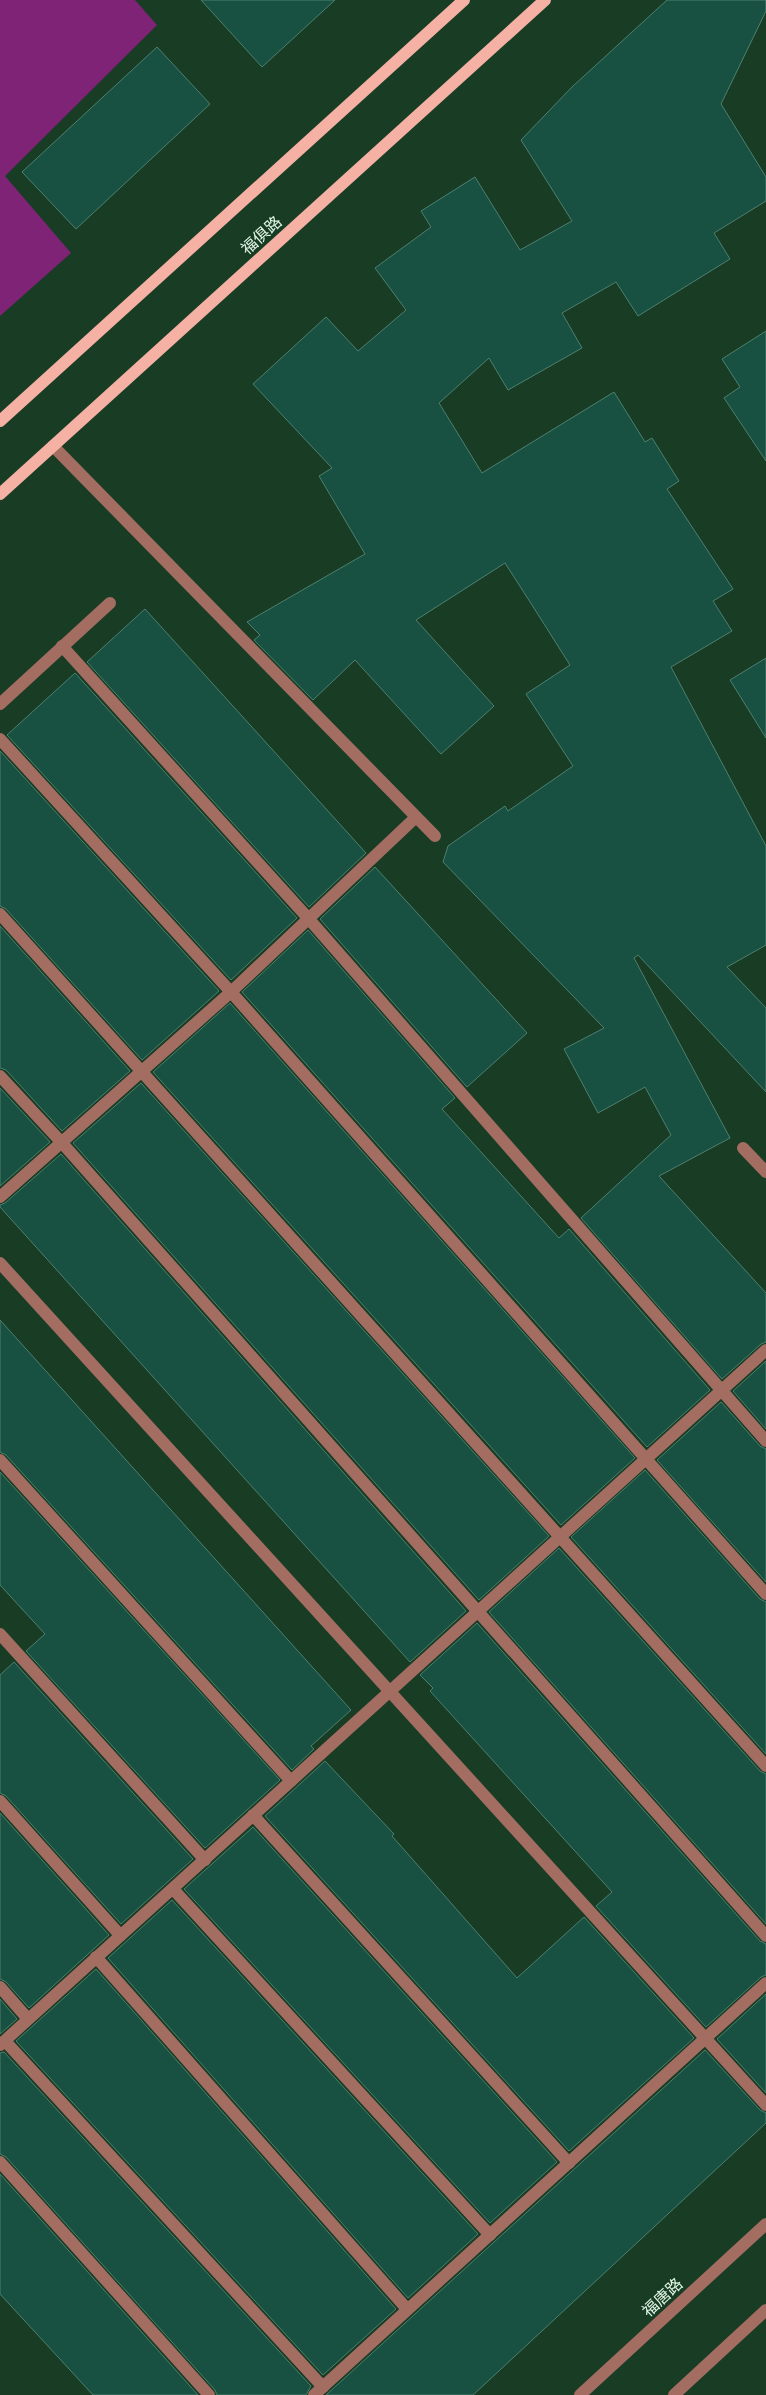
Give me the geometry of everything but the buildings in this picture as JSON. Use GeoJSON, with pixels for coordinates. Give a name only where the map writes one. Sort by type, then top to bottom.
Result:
{"type":"FeatureCollection","features":[{"type":"Feature","properties":{"kind":"main road"},"geometry":{"type":"LineString","coordinates":[[0,421],[464,0]]}},
{"type":"Feature","properties":{"kind":"main road","name":"福俱路"},"geometry":{"type":"LineString","coordinates":[[0,494],[545,0]]}},
{"type":"Feature","properties":{"kind":"street"},"geometry":{"type":"LineString","coordinates":[[53,446],[435,836]]}},
{"type":"Feature","properties":{"kind":"street"},"geometry":{"type":"LineString","coordinates":[[0,704],[110,603]]}},
{"type":"Feature","properties":{"kind":"street"},"geometry":{"type":"LineString","coordinates":[[62,646],[308,918],[720,1391],[766,1441]]}},
{"type":"Feature","properties":{"kind":"street"},"geometry":{"type":"LineString","coordinates":[[0,739],[231,992],[644,1459],[766,1594]]}},
{"type":"Feature","properties":{"kind":"street"},"geometry":{"type":"LineString","coordinates":[[0,1197],[62,1144],[231,992],[416,817]]}},
{"type":"Feature","properties":{"kind":"street"},"geometry":{"type":"LineString","coordinates":[[0,914],[766,1766]]}},
{"type":"Feature","properties":{"kind":"street"},"geometry":{"type":"LineString","coordinates":[[0,1076],[766,1936]]}},
{"type":"Feature","properties":{"kind":"street"},"geometry":{"type":"LineString","coordinates":[[743,1148],[765,1167]]}},
{"type":"Feature","properties":{"kind":"street"},"geometry":{"type":"LineString","coordinates":[[0,1263],[766,2105]]}},
{"type":"Feature","properties":{"kind":"street"},"geometry":{"type":"LineString","coordinates":[[766,1350],[3,2043],[319,2391],[706,2039],[766,1982]]}},
{"type":"Feature","properties":{"kind":"street"},"geometry":{"type":"LineString","coordinates":[[0,1460],[291,1780]]}},
{"type":"Feature","properties":{"kind":"street"},"geometry":{"type":"LineString","coordinates":[[0,1634],[205,1860]]}},
{"type":"Feature","properties":{"kind":"street"},"geometry":{"type":"LineString","coordinates":[[0,1801],[120,1935]]}},
{"type":"Feature","properties":{"kind":"street"},"geometry":{"type":"LineString","coordinates":[[253,1815],[570,2162]]}},
{"type":"Feature","properties":{"kind":"street"},"geometry":{"type":"LineString","coordinates":[[173,1889],[490,2235]]}},
{"type":"Feature","properties":{"kind":"street"},"geometry":{"type":"LineString","coordinates":[[96,1957],[407,2309]]}},
{"type":"Feature","properties":{"kind":"street"},"geometry":{"type":"LineString","coordinates":[[0,1987],[28,2019]]}},
{"type":"Feature","properties":{"kind":"street"},"geometry":{"type":"LineString","coordinates":[[0,2162],[209,2395]]}},
{"type":"Feature","properties":{"kind":"street","name":"福唐路"},"geometry":{"type":"LineString","coordinates":[[580,2395],[766,2224]]}},
{"type":"Feature","properties":{"kind":"street"},"geometry":{"type":"LineString","coordinates":[[674,2395],[766,2310]]}},
{"type":"Feature","properties":{"kind":"shaded area"},"geometry":{"type":"Polygon","coordinates":[[[0,0],[135,0],[157,25],[5,176],[71,253],[0,316],[0,0]]]}}]}
